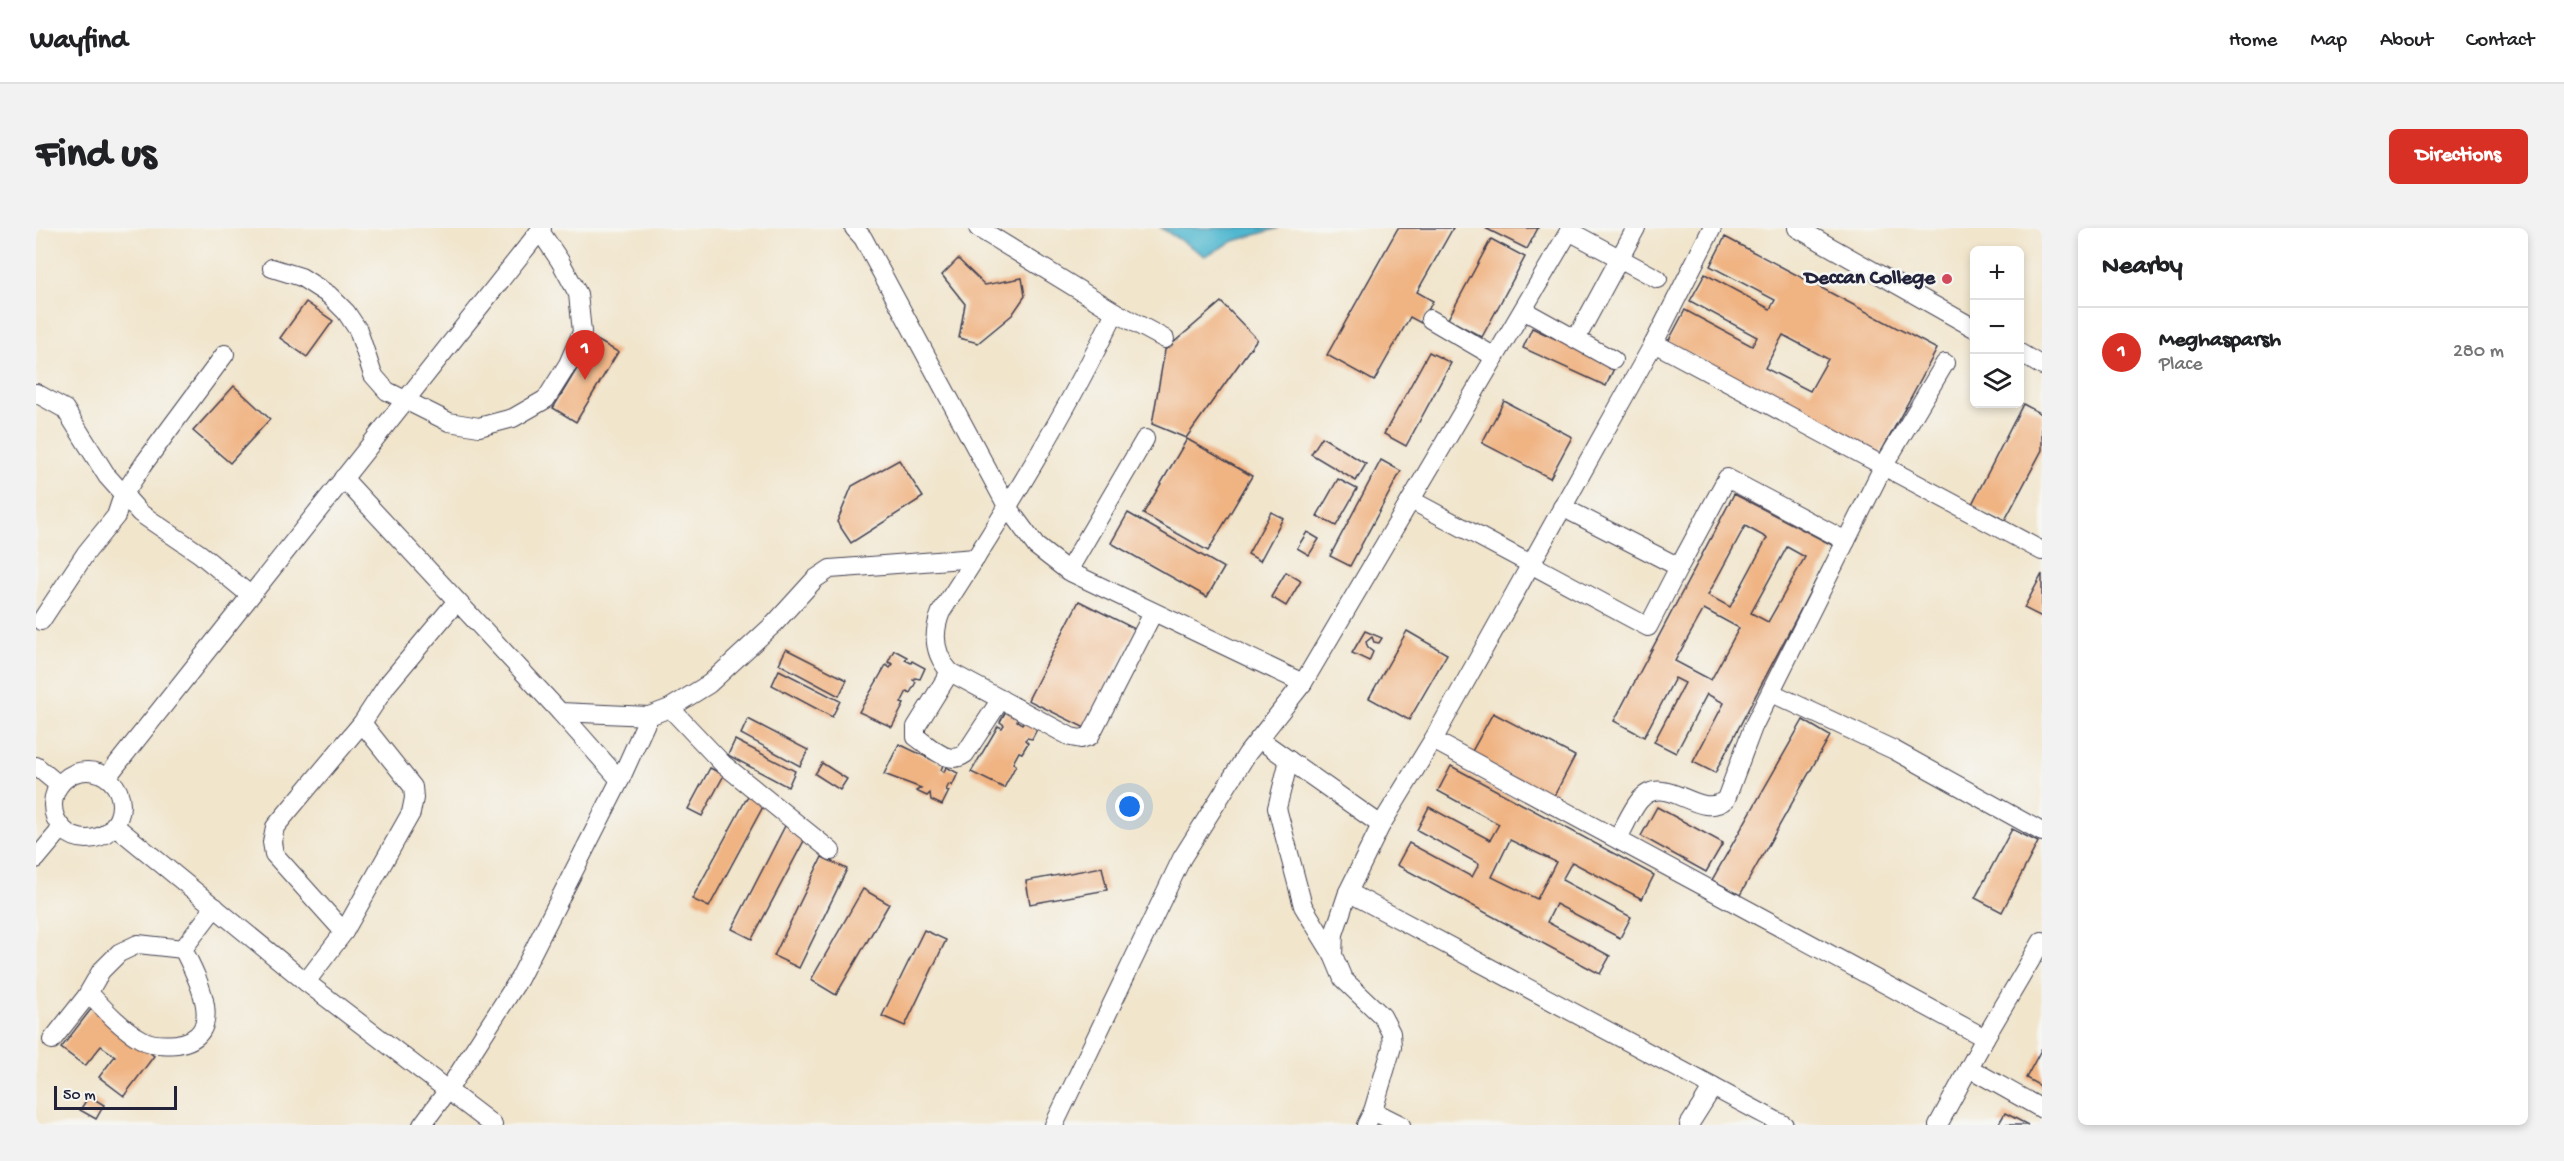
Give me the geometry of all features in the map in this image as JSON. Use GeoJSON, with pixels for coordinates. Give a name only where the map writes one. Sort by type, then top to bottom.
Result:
{"type":"FeatureCollection","features":[{"type":"Feature","properties":{"kind":"lane"},"geometry":{"type":"LineString","coordinates":[[854,228],[863,238],[1008,508],[1036,546],[1048,558],[1068,571],[1303,683]]}},
{"type":"Feature","properties":{"kind":"lane"},"geometry":{"type":"LineString","coordinates":[[978,228],[1115,312],[1165,339]]}},
{"type":"Feature","properties":{"kind":"lane"},"geometry":{"type":"LineString","coordinates":[[1576,339],[1636,228]]}},
{"type":"Feature","properties":{"kind":"lane"},"geometry":{"type":"LineString","coordinates":[[1333,955],[1334,934],[1348,892],[1381,825],[1433,740],[1654,343],[1712,228]]}},
{"type":"Feature","properties":{"kind":"lane"},"geometry":{"type":"LineString","coordinates":[[1797,228],[1970,326]]}},
{"type":"Feature","properties":{"kind":"lane"},"geometry":{"type":"LineString","coordinates":[[107,777],[250,595],[406,399],[541,229],[578,294],[582,333],[568,364],[546,399],[513,418],[479,426],[449,422],[406,399],[387,391],[373,375],[358,330],[346,312],[329,295],[301,277],[272,268]]}},
{"type":"Feature","properties":{"kind":"lane"},"geometry":{"type":"LineString","coordinates":[[1054,1125],[1182,858],[1247,754],[1303,683],[1570,230],[1658,279]]}},
{"type":"Feature","properties":{"kind":"lane"},"geometry":{"type":"LineString","coordinates":[[1523,310],[1613,360]]}},
{"type":"Feature","properties":{"kind":"lane"},"geometry":{"type":"LineString","coordinates":[[1115,312],[1094,356],[1008,508],[941,612],[936,626],[935,640],[938,653],[950,672],[1071,738],[1081,739],[1090,736],[1153,613]]}},
{"type":"Feature","properties":{"kind":"lane"},"geometry":{"type":"LineString","coordinates":[[1430,320],[1495,357]]}},
{"type":"Feature","properties":{"kind":"lane"},"geometry":{"type":"LineString","coordinates":[[1654,343],[2042,551]]}},
{"type":"Feature","properties":{"kind":"lane"},"geometry":{"type":"LineString","coordinates":[[42,621],[86,553],[116,516],[123,495],[225,354]]}},
{"type":"Feature","properties":{"kind":"lane"},"geometry":{"type":"LineString","coordinates":[[2021,354],[2042,366]]}},
{"type":"Feature","properties":{"kind":"lane"},"geometry":{"type":"LineString","coordinates":[[1618,838],[1640,800],[1650,792],[1665,791],[1709,808],[1718,806],[1726,799],[1753,727],[1883,467],[1945,363]]}},
{"type":"Feature","properties":{"kind":"lane"},"geometry":{"type":"LineString","coordinates":[[36,393],[65,409],[107,476],[140,513],[200,554],[250,595]]}},
{"type":"Feature","properties":{"kind":"lane"},"geometry":{"type":"LineString","coordinates":[[1068,571],[1145,439]]}},
{"type":"Feature","properties":{"kind":"lane"},"geometry":{"type":"LineString","coordinates":[[343,478],[620,780]]}},
{"type":"Feature","properties":{"kind":"lane"},"geometry":{"type":"LineString","coordinates":[[1411,500],[1530,566],[1648,627],[1727,478],[1846,541]]}},
{"type":"Feature","properties":{"kind":"lane"},"geometry":{"type":"LineString","coordinates":[[1562,507],[1679,567]]}},
{"type":"Feature","properties":{"kind":"lane"},"geometry":{"type":"LineString","coordinates":[[560,712],[650,716],[670,708],[709,684],[775,623],[815,579],[830,569],[976,558]]}},
{"type":"Feature","properties":{"kind":"lane"},"geometry":{"type":"LineString","coordinates":[[344,932],[274,854],[272,842],[275,827],[362,723],[387,685],[457,601]]}},
{"type":"Feature","properties":{"kind":"lane"},"geometry":{"type":"LineString","coordinates":[[950,672],[916,727],[916,737],[948,759],[957,759],[965,754],[1001,699]]}},
{"type":"Feature","properties":{"kind":"lane"},"geometry":{"type":"LineString","coordinates":[[1772,693],[1894,750],[2042,832]]}},
{"type":"Feature","properties":{"kind":"lane"},"geometry":{"type":"LineString","coordinates":[[670,708],[723,764],[831,851]]}},
{"type":"Feature","properties":{"kind":"lane"},"geometry":{"type":"LineString","coordinates":[[423,1125],[519,979],[650,716]]}},
{"type":"Feature","properties":{"kind":"lane"},"geometry":{"type":"LineString","coordinates":[[306,982],[344,932],[411,813],[414,798],[413,787],[362,723]]}},
{"type":"Feature","properties":{"kind":"lane"},"geometry":{"type":"LineString","coordinates":[[1259,739],[1381,825]]}},
{"type":"Feature","properties":{"kind":"lane"},"geometry":{"type":"LineString","coordinates":[[1433,740],[1985,1038]]}},
{"type":"Feature","properties":{"kind":"lane"},"geometry":{"type":"LineString","coordinates":[[1289,760],[1277,808],[1303,906],[1333,955],[1342,979],[1382,1016],[1391,1033],[1392,1047],[1374,1120],[1401,1125]]}},
{"type":"Feature","properties":{"kind":"lane"},"geometry":{"type":"LineString","coordinates":[[36,766],[59,785]]}},
{"type":"Feature","properties":{"kind":"lane"},"geometry":{"type":"LineString","coordinates":[[82,771],[95,772],[107,777],[116,787],[120,799],[120,813],[114,825],[104,834],[92,838],[79,837],[62,828],[55,816],[53,803],[59,785],[69,776],[82,771]]}},
{"type":"Feature","properties":{"kind":"lane"},"geometry":{"type":"LineString","coordinates":[[114,825],[306,982],[493,1125]]}},
{"type":"Feature","properties":{"kind":"lane"},"geometry":{"type":"LineString","coordinates":[[36,859],[62,828]]}},
{"type":"Feature","properties":{"kind":"lane"},"geometry":{"type":"LineString","coordinates":[[1348,892],[1784,1125]]}},
{"type":"Feature","properties":{"kind":"lane"},"geometry":{"type":"LineString","coordinates":[[183,949],[215,907]]}},
{"type":"Feature","properties":{"kind":"lane"},"geometry":{"type":"LineString","coordinates":[[1938,1125],[1985,1038],[2042,942]]}},
{"type":"Feature","properties":{"kind":"lane"},"geometry":{"type":"LineString","coordinates":[[52,1040],[89,993],[100,971],[119,953],[138,944],[183,949]]}},
{"type":"Feature","properties":{"kind":"lane"},"geometry":{"type":"LineString","coordinates":[[89,993],[142,1040],[166,1045],[184,1043],[200,1033],[206,1018],[205,1001],[183,949]]}},
{"type":"Feature","properties":{"kind":"lane"},"geometry":{"type":"LineString","coordinates":[[1969,1068],[2042,1109]]}},
{"type":"Feature","properties":{"kind":"lane"},"geometry":{"type":"LineString","coordinates":[[1689,1125],[1713,1087]]}},
{"type":"Feature","properties":{"kind":"water"},"geometry":{"type":"Polygon","coordinates":[[[1161,228],[1279,228],[1234,241],[1205,256],[1161,228]]]}},
{"type":"Feature","properties":{"kind":"building"},"geometry":{"type":"Polygon","coordinates":[[[1398,228],[1453,228],[1417,292],[1433,301],[1421,323],[1410,317],[1374,381],[1327,355],[1398,228]]]}},
{"type":"Feature","properties":{"kind":"building"},"geometry":{"type":"Polygon","coordinates":[[[1485,228],[1538,228],[1527,249],[1485,228]]]}},
{"type":"Feature","properties":{"kind":"building"},"geometry":{"type":"Polygon","coordinates":[[[1725,237],[1937,349],[1880,454],[1668,342],[1685,310],[1752,346],[1757,337],[1690,301],[1705,274],[1770,309],[1775,300],[1710,266],[1725,237]],[[1783,335],[1765,368],[1810,391],[1828,359],[1783,335]]]}},
{"type":"Feature","properties":{"kind":"building"},"geometry":{"type":"Polygon","coordinates":[[[1491,239],[1525,257],[1482,337],[1448,319],[1491,239]]]}},
{"type":"Feature","properties":{"kind":"building"},"geometry":{"type":"Polygon","coordinates":[[[958,259],[985,285],[1022,278],[1025,296],[1012,315],[978,343],[959,338],[965,304],[942,275],[958,259]]]}},
{"type":"Feature","properties":{"kind":"building"},"geometry":{"type":"Polygon","coordinates":[[[306,302],[333,321],[307,357],[280,338],[306,302]]]}},
{"type":"Feature","properties":{"kind":"building"},"geometry":{"type":"Polygon","coordinates":[[[1221,302],[1257,339],[1186,438],[1152,424],[1165,350],[1221,302]]]}},
{"type":"Feature","properties":{"kind":"building"},"geometry":{"type":"Polygon","coordinates":[[[1532,328],[1615,366],[1606,386],[1523,348],[1532,328]]]}},
{"type":"Feature","properties":{"kind":"building"},"geometry":{"type":"Polygon","coordinates":[[[595,339],[618,352],[576,422],[553,408],[595,339]]]}},
{"type":"Feature","properties":{"kind":"building"},"geometry":{"type":"Polygon","coordinates":[[[1429,352],[1451,363],[1406,446],[1384,434],[1429,352]]]}},
{"type":"Feature","properties":{"kind":"building"},"geometry":{"type":"Polygon","coordinates":[[[234,386],[270,419],[230,463],[193,431],[234,386]]]}},
{"type":"Feature","properties":{"kind":"building"},"geometry":{"type":"Polygon","coordinates":[[[1504,401],[1572,437],[1550,478],[1482,443],[1504,401]]]}},
{"type":"Feature","properties":{"kind":"building"},"geometry":{"type":"Polygon","coordinates":[[[2024,405],[2042,414],[2042,450],[2005,520],[1972,504],[2021,408],[2024,408],[2024,405]]]}},
{"type":"Feature","properties":{"kind":"building"},"geometry":{"type":"Polygon","coordinates":[[[1322,437],[1366,464],[1356,481],[1311,454],[1322,437]]]}},
{"type":"Feature","properties":{"kind":"building"},"geometry":{"type":"Polygon","coordinates":[[[1187,439],[1252,476],[1208,551],[1143,514],[1187,439]]]}},
{"type":"Feature","properties":{"kind":"building"},"geometry":{"type":"Polygon","coordinates":[[[899,460],[923,497],[851,543],[837,522],[852,486],[899,460]]]}},
{"type":"Feature","properties":{"kind":"building"},"geometry":{"type":"Polygon","coordinates":[[[1381,460],[1401,471],[1350,566],[1330,556],[1381,460]]]}},
{"type":"Feature","properties":{"kind":"building"},"geometry":{"type":"Polygon","coordinates":[[[1338,479],[1357,489],[1336,526],[1317,516],[1338,479]]]}},
{"type":"Feature","properties":{"kind":"building"},"geometry":{"type":"Polygon","coordinates":[[[1734,494],[1834,546],[1715,773],[1693,762],[1724,703],[1707,694],[1676,753],[1654,742],[1685,683],[1675,678],[1644,737],[1614,721],[1734,494]],[[1745,526],[1708,595],[1730,607],[1767,538],[1745,526]],[[1787,547],[1751,613],[1768,622],[1805,557],[1787,547]],[[1704,609],[1675,661],[1711,680],[1739,628],[1704,609]]]}},
{"type":"Feature","properties":{"kind":"building"},"geometry":{"type":"Polygon","coordinates":[[[1271,512],[1283,518],[1260,561],[1248,554],[1271,512]]]}},
{"type":"Feature","properties":{"kind":"building"},"geometry":{"type":"Polygon","coordinates":[[[1128,513],[1224,568],[1207,597],[1111,543],[1128,513]]]}},
{"type":"Feature","properties":{"kind":"building"},"geometry":{"type":"Polygon","coordinates":[[[1307,532],[1319,539],[1309,555],[1297,548],[1307,532]]]}},
{"type":"Feature","properties":{"kind":"building"},"geometry":{"type":"Polygon","coordinates":[[[1286,572],[1301,581],[1286,606],[1271,597],[1286,572]]]}},
{"type":"Feature","properties":{"kind":"building"},"geometry":{"type":"Polygon","coordinates":[[[2042,574],[2042,617],[2024,608],[2042,574]]]}},
{"type":"Feature","properties":{"kind":"building"},"geometry":{"type":"Polygon","coordinates":[[[1079,601],[1135,629],[1085,728],[1028,700],[1079,601]]]}},
{"type":"Feature","properties":{"kind":"building"},"geometry":{"type":"Polygon","coordinates":[[[1365,631],[1382,638],[1379,643],[1374,642],[1372,637],[1366,642],[1368,648],[1373,652],[1369,661],[1352,653],[1365,631]]]}},
{"type":"Feature","properties":{"kind":"building"},"geometry":{"type":"Polygon","coordinates":[[[1407,631],[1447,654],[1409,720],[1369,698],[1407,631]]]}},
{"type":"Feature","properties":{"kind":"building"},"geometry":{"type":"Polygon","coordinates":[[[786,649],[847,680],[839,696],[779,664],[786,649]]]}},
{"type":"Feature","properties":{"kind":"building"},"geometry":{"type":"Polygon","coordinates":[[[894,650],[907,657],[905,660],[925,668],[920,679],[913,680],[916,682],[910,693],[907,691],[901,703],[904,704],[892,727],[859,712],[886,665],[890,668],[893,664],[888,662],[894,650]]]}},
{"type":"Feature","properties":{"kind":"building"},"geometry":{"type":"Polygon","coordinates":[[[779,670],[840,701],[832,717],[772,685],[779,670]]]}},
{"type":"Feature","properties":{"kind":"building"},"geometry":{"type":"Polygon","coordinates":[[[1006,711],[1018,717],[1017,721],[1022,724],[1024,721],[1037,729],[1032,739],[1025,740],[1028,743],[1013,763],[1016,765],[1004,788],[971,772],[998,726],[1002,728],[1004,725],[1000,722],[1006,711]]]}},
{"type":"Feature","properties":{"kind":"building"},"geometry":{"type":"Polygon","coordinates":[[[1493,713],[1575,756],[1553,798],[1470,755],[1493,713]]]}},
{"type":"Feature","properties":{"kind":"building"},"geometry":{"type":"Polygon","coordinates":[[[748,719],[808,750],[800,766],[741,734],[748,719]]]}},
{"type":"Feature","properties":{"kind":"building"},"geometry":{"type":"Polygon","coordinates":[[[1803,720],[1830,736],[1740,895],[1712,880],[1803,720]]]}},
{"type":"Feature","properties":{"kind":"building"},"geometry":{"type":"Polygon","coordinates":[[[735,740],[795,771],[788,787],[728,755],[735,740]]]}},
{"type":"Feature","properties":{"kind":"building"},"geometry":{"type":"Polygon","coordinates":[[[899,744],[943,765],[941,770],[944,772],[946,767],[958,773],[952,786],[949,784],[946,790],[949,791],[942,805],[931,800],[930,793],[927,796],[916,791],[921,788],[884,774],[899,744]]]}},
{"type":"Feature","properties":{"kind":"building"},"geometry":{"type":"Polygon","coordinates":[[[822,763],[847,779],[840,790],[815,774],[822,763]]]}},
{"type":"Feature","properties":{"kind":"building"},"geometry":{"type":"Polygon","coordinates":[[[1451,766],[1654,875],[1642,899],[1572,862],[1562,880],[1631,917],[1620,938],[1556,904],[1547,922],[1610,956],[1600,974],[1397,865],[1409,843],[1472,877],[1479,864],[1417,830],[1429,807],[1490,840],[1499,824],[1438,791],[1451,766]],[[1510,840],[1492,877],[1537,899],[1556,862],[1510,840]]]}},
{"type":"Feature","properties":{"kind":"building"},"geometry":{"type":"Polygon","coordinates":[[[710,768],[724,775],[702,816],[688,809],[710,768]]]}},
{"type":"Feature","properties":{"kind":"building"},"geometry":{"type":"Polygon","coordinates":[[[749,794],[765,803],[709,907],[692,899],[749,794]]]}},
{"type":"Feature","properties":{"kind":"building"},"geometry":{"type":"Polygon","coordinates":[[[1657,807],[1723,843],[1706,872],[1641,836],[1657,807]]]}},
{"type":"Feature","properties":{"kind":"building"},"geometry":{"type":"Polygon","coordinates":[[[786,824],[807,835],[752,939],[732,929],[786,824]]]}},
{"type":"Feature","properties":{"kind":"building"},"geometry":{"type":"Polygon","coordinates":[[[2012,829],[2038,842],[2002,912],[1975,898],[2012,829]]]}},
{"type":"Feature","properties":{"kind":"building"},"geometry":{"type":"Polygon","coordinates":[[[822,857],[847,869],[799,968],[774,956],[822,857]]]}},
{"type":"Feature","properties":{"kind":"building"},"geometry":{"type":"Polygon","coordinates":[[[1102,867],[1107,890],[1030,904],[1026,881],[1102,867]]]}},
{"type":"Feature","properties":{"kind":"building"},"geometry":{"type":"Polygon","coordinates":[[[863,889],[889,904],[836,995],[811,980],[863,889]]]}},
{"type":"Feature","properties":{"kind":"building"},"geometry":{"type":"Polygon","coordinates":[[[924,930],[946,940],[905,1026],[882,1016],[924,930]]]}},
{"type":"Feature","properties":{"kind":"building"},"geometry":{"type":"Polygon","coordinates":[[[92,1008],[154,1056],[124,1096],[99,1077],[115,1056],[101,1046],[85,1066],[61,1048],[92,1008]]]}},
{"type":"Feature","properties":{"kind":"building"},"geometry":{"type":"Polygon","coordinates":[[[2042,1048],[2042,1087],[2026,1078],[2042,1048]]]}},
{"type":"Feature","properties":{"kind":"building"},"geometry":{"type":"Polygon","coordinates":[[[89,1096],[104,1105],[96,1119],[80,1110],[89,1096]]]}},
{"type":"Feature","properties":{"kind":"building"},"geometry":{"type":"Polygon","coordinates":[[[2005,1113],[2028,1125],[1998,1125],[2005,1113]]]}},
{"type":"Feature","properties":{"kind":"place","name":"Deccan College"},"geometry":{"type":"Point","coordinates":[1947,279]}},
{"type":"Feature","properties":{"kind":"place","name":"Meghasparsh"},"geometry":{"type":"Point","coordinates":[585,380]}}]}
